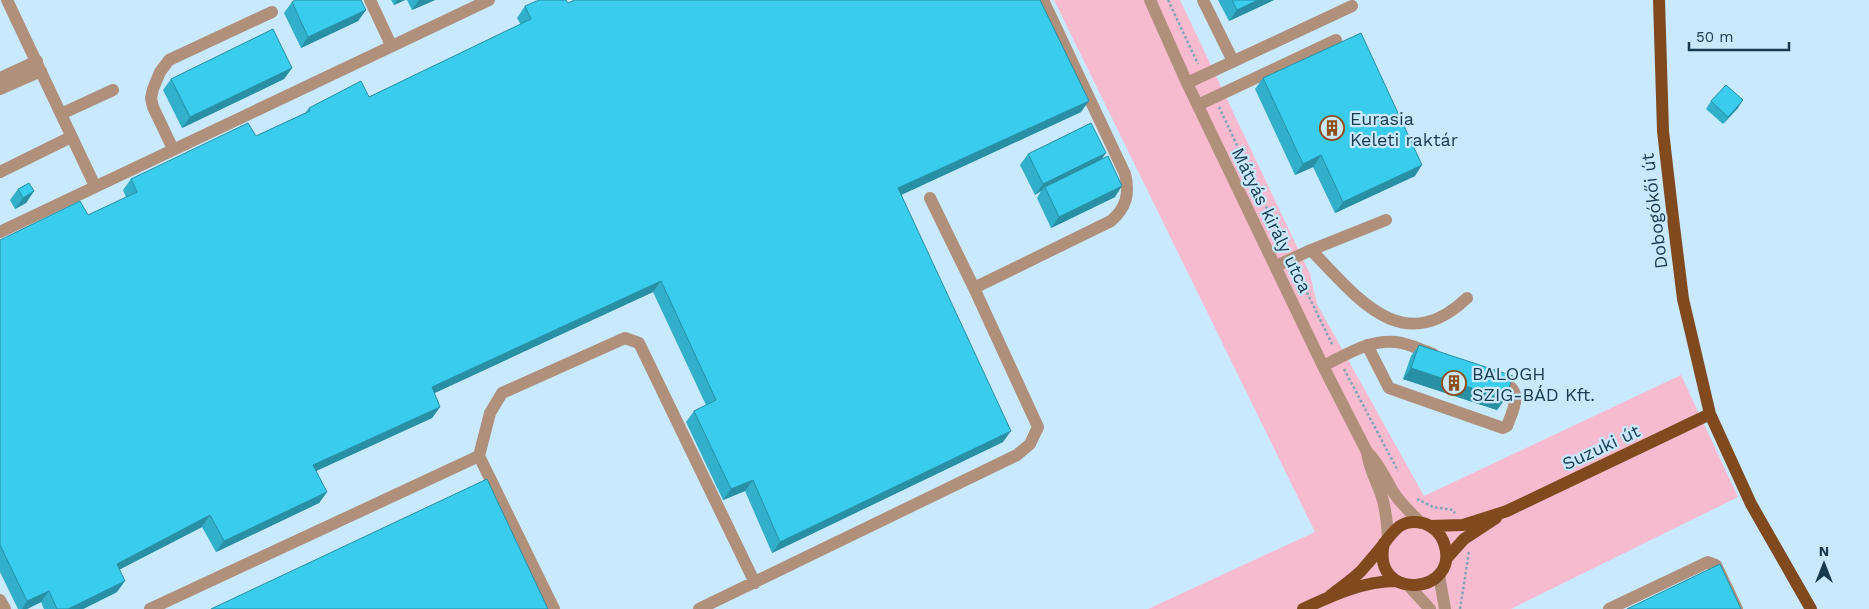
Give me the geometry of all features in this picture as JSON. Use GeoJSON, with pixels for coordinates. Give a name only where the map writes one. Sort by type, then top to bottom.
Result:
{"type":"FeatureCollection","features":[{"type":"Feature","properties":{"kind":"main road","name":"Dobogókői út"},"geometry":{"type":"LineString","coordinates":[[1659,0],[1663,131],[1683,299],[1710,414],[1751,504],[1811,609]]}},
{"type":"Feature","properties":{"kind":"main road","name":"Suzuki út"},"geometry":{"type":"LineString","coordinates":[[1508,510],[1710,414]]}},
{"type":"Feature","properties":{"kind":"main road"},"geometry":{"type":"LineString","coordinates":[[1331,596],[1360,571],[1400,525],[1410,522],[1461,525],[1508,510]]}},
{"type":"Feature","properties":{"kind":"main road"},"geometry":{"type":"LineString","coordinates":[[1386,540],[1382,555],[1384,565],[1389,574],[1397,581],[1409,586],[1425,584],[1439,575],[1446,559],[1458,544],[1508,510]]}},
{"type":"Feature","properties":{"kind":"main road"},"geometry":{"type":"LineString","coordinates":[[1425,524],[1438,532],[1443,540],[1446,559]]}},
{"type":"Feature","properties":{"kind":"main road"},"geometry":{"type":"LineString","coordinates":[[1303,609],[1331,596],[1373,582],[1397,581]]}},
{"type":"Feature","properties":{"kind":"street"},"geometry":{"type":"LineString","coordinates":[[7,0],[95,186]]}},
{"type":"Feature","properties":{"kind":"street"},"geometry":{"type":"LineString","coordinates":[[370,0],[391,45]]}},
{"type":"Feature","properties":{"kind":"street"},"geometry":{"type":"LineString","coordinates":[[0,232],[489,0]]}},
{"type":"Feature","properties":{"kind":"street"},"geometry":{"type":"LineString","coordinates":[[974,288],[1110,221],[1118,214],[1126,201],[1128,185],[1125,174],[1043,0]]}},
{"type":"Feature","properties":{"kind":"street","name":"Mátyás király utca"},"geometry":{"type":"LineString","coordinates":[[1150,0],[1187,82],[1323,366],[1368,452],[1376,460],[1402,504],[1425,524]]}},
{"type":"Feature","properties":{"kind":"street"},"geometry":{"type":"LineString","coordinates":[[1204,0],[1233,61]]}},
{"type":"Feature","properties":{"kind":"street"},"geometry":{"type":"LineString","coordinates":[[1187,82],[1352,6]]}},
{"type":"Feature","properties":{"kind":"street"},"geometry":{"type":"LineString","coordinates":[[173,149],[153,107],[151,98],[164,65],[169,60],[272,12]]}},
{"type":"Feature","properties":{"kind":"street"},"geometry":{"type":"LineString","coordinates":[[1198,105],[1336,40]]}},
{"type":"Feature","properties":{"kind":"street"},"geometry":{"type":"LineString","coordinates":[[0,78],[39,66]]}},
{"type":"Feature","properties":{"kind":"street"},"geometry":{"type":"LineString","coordinates":[[0,90],[39,66]]}},
{"type":"Feature","properties":{"kind":"street"},"geometry":{"type":"LineString","coordinates":[[61,114],[113,90]]}},
{"type":"Feature","properties":{"kind":"street"},"geometry":{"type":"LineString","coordinates":[[0,172],[71,136]]}},
{"type":"Feature","properties":{"kind":"street"},"geometry":{"type":"LineString","coordinates":[[699,609],[1018,455],[1030,444],[1038,427],[930,198]]}},
{"type":"Feature","properties":{"kind":"street"},"geometry":{"type":"LineString","coordinates":[[1276,266],[1386,220]]}},
{"type":"Feature","properties":{"kind":"street"},"geometry":{"type":"LineString","coordinates":[[1311,250],[1361,300],[1379,314],[1395,321],[1406,324],[1438,318],[1448,314],[1467,298]]}},
{"type":"Feature","properties":{"kind":"street"},"geometry":{"type":"LineString","coordinates":[[554,609],[479,456],[490,413],[502,393],[625,338],[638,344],[755,582]]}},
{"type":"Feature","properties":{"kind":"street"},"geometry":{"type":"LineString","coordinates":[[1323,366],[1376,342],[1396,342],[1444,358]]}},
{"type":"Feature","properties":{"kind":"street"},"geometry":{"type":"LineString","coordinates":[[1367,345],[1389,388],[1502,428],[1507,426],[1516,403],[1516,394],[1508,382],[1480,372]]}},
{"type":"Feature","properties":{"kind":"street","name":"Mátyás király utca"},"geometry":{"type":"LineString","coordinates":[[1368,452],[1369,464],[1382,497],[1386,514],[1386,540]]}},
{"type":"Feature","properties":{"kind":"street"},"geometry":{"type":"LineString","coordinates":[[150,609],[479,456]]}},
{"type":"Feature","properties":{"kind":"street"},"geometry":{"type":"LineString","coordinates":[[1610,609],[1708,562],[1716,565],[1737,609]]}},
{"type":"Feature","properties":{"kind":"street"},"geometry":{"type":"LineString","coordinates":[[1439,575],[1444,609]]}},
{"type":"Feature","properties":{"kind":"street"},"geometry":{"type":"LineString","coordinates":[[1409,586],[1430,609]]}},
{"type":"Feature","properties":{"kind":"street"},"geometry":{"type":"LineString","coordinates":[[0,600],[4,609]]}},
{"type":"Feature","properties":{"kind":"path"},"geometry":{"type":"LineString","coordinates":[[1168,0],[1204,75]]}},
{"type":"Feature","properties":{"kind":"path"},"geometry":{"type":"LineString","coordinates":[[1215,97],[1339,359],[1402,479]]}},
{"type":"Feature","properties":{"kind":"path"},"geometry":{"type":"LineString","coordinates":[[1411,496],[1433,507],[1454,510],[1461,525]]}},
{"type":"Feature","properties":{"kind":"path"},"geometry":{"type":"LineString","coordinates":[[1460,609],[1471,545],[1467,538]]}},
{"type":"Feature","properties":{"kind":"shaded area"},"geometry":{"type":"Polygon","coordinates":[[[1054,0],[1180,0],[1310,274],[1317,304],[1424,496],[1681,375],[1738,497],[1511,609],[1148,609],[1315,532],[1054,0]]]}},
{"type":"Feature","properties":{"kind":"building"},"geometry":{"type":"Polygon","coordinates":[[[295,0],[361,0],[366,10],[308,37],[292,2],[295,0]]]}},
{"type":"Feature","properties":{"kind":"building"},"geometry":{"type":"Polygon","coordinates":[[[539,0],[566,0],[568,3],[575,0],[1040,0],[1089,101],[898,188],[1011,431],[780,542],[753,480],[731,489],[694,411],[716,400],[661,281],[432,387],[440,407],[313,465],[327,492],[224,541],[210,515],[117,564],[125,581],[68,609],[57,609],[49,591],[27,601],[0,545],[0,240],[80,201],[88,215],[137,192],[131,179],[248,123],[256,136],[310,111],[309,108],[361,81],[369,97],[531,19],[525,6],[539,0]]]}},
{"type":"Feature","properties":{"kind":"building"},"geometry":{"type":"Polygon","coordinates":[[[1232,0],[1258,0],[1237,10],[1232,0]]]}},
{"type":"Feature","properties":{"kind":"building"},"geometry":{"type":"Polygon","coordinates":[[[273,29],[292,68],[190,117],[171,79],[273,29]]]}},
{"type":"Feature","properties":{"kind":"building","name":"Eurasia Keleti raktár"},"geometry":{"type":"Polygon","coordinates":[[[1361,33],[1422,165],[1343,202],[1321,155],[1303,164],[1263,78],[1361,33]]]}},
{"type":"Feature","properties":{"kind":"building"},"geometry":{"type":"Polygon","coordinates":[[[1726,85],[1743,100],[1728,117],[1711,101],[1726,85]]]}},
{"type":"Feature","properties":{"kind":"building"},"geometry":{"type":"Polygon","coordinates":[[[1091,123],[1106,153],[1043,184],[1028,154],[1091,123]]]}},
{"type":"Feature","properties":{"kind":"building"},"geometry":{"type":"Polygon","coordinates":[[[1108,156],[1122,186],[1059,217],[1045,187],[1108,156]]]}},
{"type":"Feature","properties":{"kind":"building"},"geometry":{"type":"Polygon","coordinates":[[[29,183],[34,191],[23,198],[18,189],[29,183]]]}},
{"type":"Feature","properties":{"kind":"building"},"geometry":{"type":"Polygon","coordinates":[[[1419,345],[1513,376],[1505,399],[1411,368],[1419,345]]]}},
{"type":"Feature","properties":{"kind":"building"},"geometry":{"type":"Polygon","coordinates":[[[487,479],[548,609],[211,609],[487,479]]]}},
{"type":"Feature","properties":{"kind":"building"},"geometry":{"type":"Polygon","coordinates":[[[1720,564],[1741,609],[1627,609],[1720,564]]]}},
{"type":"Feature","properties":{"kind":"place","name":"Eurasia Keleti raktár"},"geometry":{"type":"Point","coordinates":[1332,128]}},
{"type":"Feature","properties":{"kind":"place","name":"BALOGH SZIG-BÁD Kft."},"geometry":{"type":"Point","coordinates":[1454,383]}}]}
